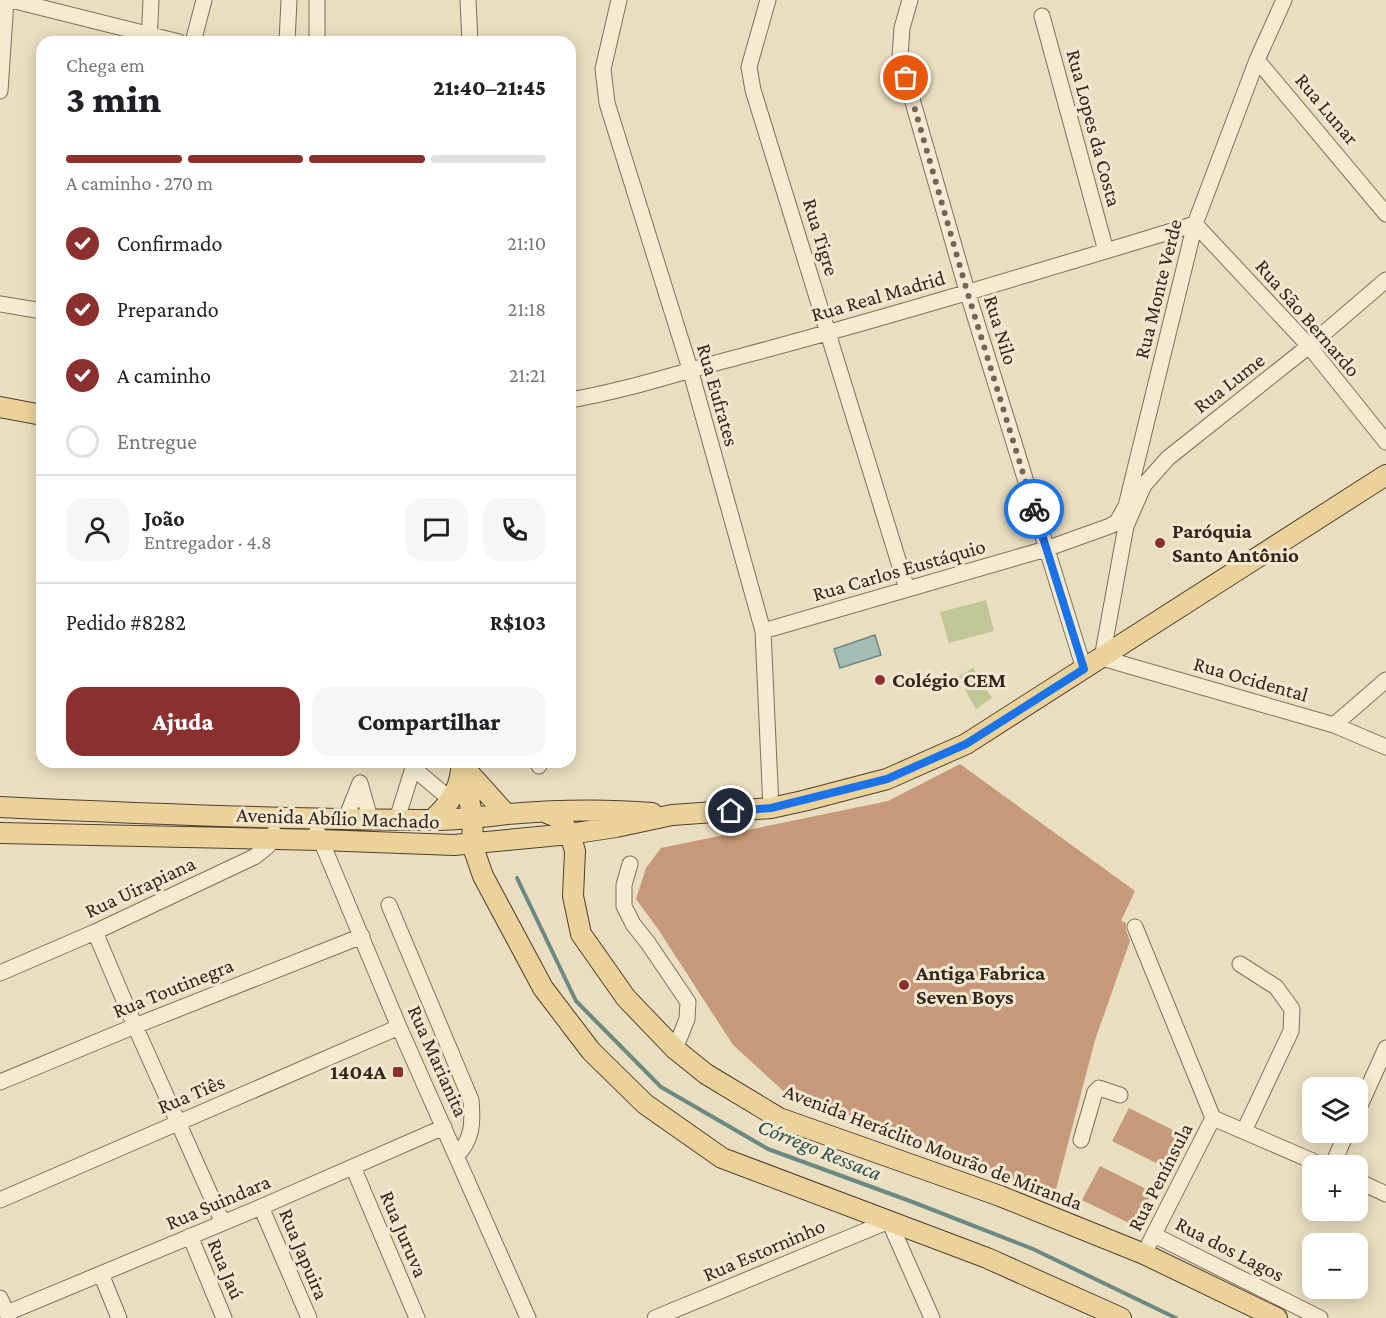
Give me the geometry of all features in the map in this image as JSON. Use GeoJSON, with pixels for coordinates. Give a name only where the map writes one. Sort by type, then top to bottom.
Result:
{"type":"FeatureCollection","features":[{"type":"Feature","properties":{"kind":"main road"},"geometry":{"type":"LineString","coordinates":[[0,407],[36,414]]}},
{"type":"Feature","properties":{"kind":"main road","name":"Avenida Abílio Machado"},"geometry":{"type":"LineString","coordinates":[[0,833],[463,844],[570,834],[672,815],[771,808],[887,779],[966,744],[1386,475]]}},
{"type":"Feature","properties":{"kind":"main road"},"geometry":{"type":"LineString","coordinates":[[432,819],[457,791],[460,768]]}},
{"type":"Feature","properties":{"kind":"main road"},"geometry":{"type":"LineString","coordinates":[[462,768],[473,819],[463,844],[483,876],[543,988],[591,1051],[645,1104],[722,1158],[987,1258],[1121,1318]]}},
{"type":"Feature","properties":{"kind":"main road"},"geometry":{"type":"LineString","coordinates":[[465,768],[506,814]]}},
{"type":"Feature","properties":{"kind":"main road","name":"Avenida Abílio Machado"},"geometry":{"type":"LineString","coordinates":[[0,807],[312,819],[473,819],[506,814],[614,810],[672,815]]}},
{"type":"Feature","properties":{"kind":"main road"},"geometry":{"type":"LineString","coordinates":[[547,813],[559,818],[570,834]]}},
{"type":"Feature","properties":{"kind":"main road","name":"Avenida Heráclito Mourão de Miranda"},"geometry":{"type":"LineString","coordinates":[[570,834],[574,851],[573,896],[581,934],[626,998],[675,1049],[706,1074],[779,1118],[1000,1196],[1144,1254],[1277,1318]]}},
{"type":"Feature","properties":{"kind":"street"},"geometry":{"type":"LineString","coordinates":[[0,91],[6,0]]}},
{"type":"Feature","properties":{"kind":"street"},"geometry":{"type":"LineString","coordinates":[[11,0],[142,36]]}},
{"type":"Feature","properties":{"kind":"street"},"geometry":{"type":"LineString","coordinates":[[149,36],[151,0]]}},
{"type":"Feature","properties":{"kind":"street"},"geometry":{"type":"LineString","coordinates":[[195,36],[204,0]]}},
{"type":"Feature","properties":{"kind":"street"},"geometry":{"type":"LineString","coordinates":[[287,36],[289,0]]}},
{"type":"Feature","properties":{"kind":"street"},"geometry":{"type":"LineString","coordinates":[[317,0],[317,36]]}},
{"type":"Feature","properties":{"kind":"street"},"geometry":{"type":"LineString","coordinates":[[468,0],[470,36]]}},
{"type":"Feature","properties":{"kind":"street","name":"Rua Eufrates"},"geometry":{"type":"LineString","coordinates":[[619,0],[603,69],[607,103],[690,369],[763,631],[771,808]]}},
{"type":"Feature","properties":{"kind":"street","name":"Rua Tigre"},"geometry":{"type":"LineString","coordinates":[[768,0],[749,67],[753,90],[906,590]]}},
{"type":"Feature","properties":{"kind":"street","name":"Rua Nilo"},"geometry":{"type":"LineString","coordinates":[[910,0],[902,28],[900,57],[967,291],[1084,669]]}},
{"type":"Feature","properties":{"kind":"street","name":"Rua Monte Verde"},"geometry":{"type":"LineString","coordinates":[[1047,549],[1110,526],[1117,522],[1126,506],[1195,224],[1278,1]]}},
{"type":"Feature","properties":{"kind":"street","name":"Rua Lopes da Costa"},"geometry":{"type":"LineString","coordinates":[[1042,16],[1106,251]]}},
{"type":"Feature","properties":{"kind":"street","name":"Rua Lunar"},"geometry":{"type":"LineString","coordinates":[[1257,60],[1386,214]]}},
{"type":"Feature","properties":{"kind":"street","name":"Rua Real Madrid"},"geometry":{"type":"LineString","coordinates":[[576,399],[622,390],[690,369],[828,333],[1195,224]]}},
{"type":"Feature","properties":{"kind":"street","name":"Rua São Bernardo"},"geometry":{"type":"LineString","coordinates":[[1195,224],[1309,346],[1386,442]]}},
{"type":"Feature","properties":{"kind":"street","name":"Rua Lume"},"geometry":{"type":"LineString","coordinates":[[1102,658],[1126,526],[1138,495],[1154,472],[1168,458],[1309,346],[1386,280]]}},
{"type":"Feature","properties":{"kind":"street"},"geometry":{"type":"LineString","coordinates":[[0,304],[36,310]]}},
{"type":"Feature","properties":{"kind":"street","name":"Rua Carlos Eustáquio"},"geometry":{"type":"LineString","coordinates":[[763,631],[1047,549]]}},
{"type":"Feature","properties":{"kind":"street","name":"Rua Ocidental"},"geometry":{"type":"LineString","coordinates":[[1102,658],[1334,725],[1386,747]]}},
{"type":"Feature","properties":{"kind":"street"},"geometry":{"type":"LineString","coordinates":[[1334,725],[1386,680]]}},
{"type":"Feature","properties":{"kind":"street"},"geometry":{"type":"LineString","coordinates":[[398,819],[413,768],[451,800]]}},
{"type":"Feature","properties":{"kind":"street"},"geometry":{"type":"LineString","coordinates":[[346,818],[360,783],[370,818]]}},
{"type":"Feature","properties":{"kind":"street"},"geometry":{"type":"LineString","coordinates":[[273,839],[276,818]]}},
{"type":"Feature","properties":{"kind":"street","name":"Rua Marianita"},"geometry":{"type":"LineString","coordinates":[[312,819],[399,1028],[528,1318]]}},
{"type":"Feature","properties":{"kind":"street","name":"Rua Uirapiana"},"geometry":{"type":"LineString","coordinates":[[0,973],[95,932],[254,857],[267,848],[273,839]]}},
{"type":"Feature","properties":{"kind":"street"},"geometry":{"type":"LineString","coordinates":[[630,864],[624,885],[624,906],[633,924],[688,1002],[687,1019],[675,1049]]}},
{"type":"Feature","properties":{"kind":"street"},"geometry":{"type":"LineString","coordinates":[[389,905],[471,1100],[472,1129],[465,1148],[456,1156]]}},
{"type":"Feature","properties":{"kind":"street"},"geometry":{"type":"LineString","coordinates":[[1135,927],[1213,1118],[1302,1156]]}},
{"type":"Feature","properties":{"kind":"street"},"geometry":{"type":"LineString","coordinates":[[95,932],[223,1223]]}},
{"type":"Feature","properties":{"kind":"street","name":"Rua Toutinegra"},"geometry":{"type":"LineString","coordinates":[[0,1082],[362,936]]}},
{"type":"Feature","properties":{"kind":"street"},"geometry":{"type":"LineString","coordinates":[[1240,964],[1276,987],[1293,1009],[1291,1031],[1254,1114],[1244,1131]]}},
{"type":"Feature","properties":{"kind":"street","name":"Rua Tiês"},"geometry":{"type":"LineString","coordinates":[[0,1200],[399,1028]]}},
{"type":"Feature","properties":{"kind":"street"},"geometry":{"type":"LineString","coordinates":[[1368,1088],[1386,1047]]}},
{"type":"Feature","properties":{"kind":"street"},"geometry":{"type":"LineString","coordinates":[[1081,1140],[1095,1092],[1099,1088],[1120,1095]]}},
{"type":"Feature","properties":{"kind":"street","name":"Rua Península"},"geometry":{"type":"LineString","coordinates":[[1144,1254],[1213,1118]]}},
{"type":"Feature","properties":{"kind":"street","name":"Rua Suindara"},"geometry":{"type":"LineString","coordinates":[[8,1316],[444,1127]]}},
{"type":"Feature","properties":{"kind":"street","name":"Rua Juruva"},"geometry":{"type":"LineString","coordinates":[[353,1167],[417,1318]]}},
{"type":"Feature","properties":{"kind":"street"},"geometry":{"type":"LineString","coordinates":[[1368,1186],[1386,1194]]}},
{"type":"Feature","properties":{"kind":"street","name":"Rua Japuira"},"geometry":{"type":"LineString","coordinates":[[261,1207],[309,1318]]}},
{"type":"Feature","properties":{"kind":"street"},"geometry":{"type":"LineString","coordinates":[[889,1221],[932,1318]]}},
{"type":"Feature","properties":{"kind":"street","name":"Rua Estorninho"},"geometry":{"type":"LineString","coordinates":[[655,1318],[889,1221]]}},
{"type":"Feature","properties":{"kind":"street","name":"Rua dos Lagos"},"geometry":{"type":"LineString","coordinates":[[1154,1234],[1320,1318]]}},
{"type":"Feature","properties":{"kind":"street","name":"Rua Jaú"},"geometry":{"type":"LineString","coordinates":[[190,1236],[224,1318]]}},
{"type":"Feature","properties":{"kind":"street"},"geometry":{"type":"LineString","coordinates":[[101,1274],[119,1318]]}},
{"type":"Feature","properties":{"kind":"street"},"geometry":{"type":"LineString","coordinates":[[0,1298],[8,1316]]}},
{"type":"Feature","properties":{"kind":"green space"},"geometry":{"type":"Polygon","coordinates":[[[986,600],[994,631],[949,643],[940,612],[986,600]]]}},
{"type":"Feature","properties":{"kind":"green space"},"geometry":{"type":"Polygon","coordinates":[[[973,668],[992,698],[976,709],[958,677],[973,668]]]}},
{"type":"Feature","properties":{"kind":"water"},"geometry":{"type":"Polygon","coordinates":[[[875,635],[881,655],[840,668],[834,649],[875,635]]]}},
{"type":"Feature","properties":{"kind":"building","name":"Antiga Fabrica Seven Boys"},"geometry":{"type":"Polygon","coordinates":[[[960,764],[1135,891],[1121,921],[1126,923],[1130,941],[1095,1040],[1054,1197],[874,1122],[791,1098],[733,1045],[636,899],[646,868],[661,848],[888,801],[960,764]]]}},
{"type":"Feature","properties":{"kind":"building"},"geometry":{"type":"Polygon","coordinates":[[[1129,1108],[1181,1134],[1164,1167],[1112,1141],[1129,1108]]]}},
{"type":"Feature","properties":{"kind":"building"},"geometry":{"type":"Polygon","coordinates":[[[1100,1166],[1152,1192],[1135,1226],[1082,1200],[1100,1166]]]}},
{"type":"Feature","properties":{"kind":"waterway","name":"Córrego Ressaca"},"geometry":{"type":"LineString","coordinates":[[517,878],[576,1001],[661,1087],[768,1149],[1033,1249],[1176,1318]]}},
{"type":"Feature","properties":{"kind":"way so far"},"geometry":{"type":"LineString","coordinates":[[906,78],[967,291],[1034,509]]}},
{"type":"Feature","properties":{"kind":"place","name":"Paróquia Santo Antônio"},"geometry":{"type":"Point","coordinates":[1160,543]}},
{"type":"Feature","properties":{"kind":"place","name":"Colégio CEM"},"geometry":{"type":"Point","coordinates":[880,680]}},
{"type":"Feature","properties":{"kind":"place","name":"Antiga Fabrica Seven Boys"},"geometry":{"type":"Point","coordinates":[904,985]}},
{"type":"Feature","properties":{"kind":"place","name":"1404A"},"geometry":{"type":"Point","coordinates":[398,1072]}},
{"type":"Feature","properties":{"kind":"route"},"geometry":{"type":"LineString","coordinates":[[731,811],[771,808],[887,779],[966,744],[1084,669],[1034,509]]}}]}
